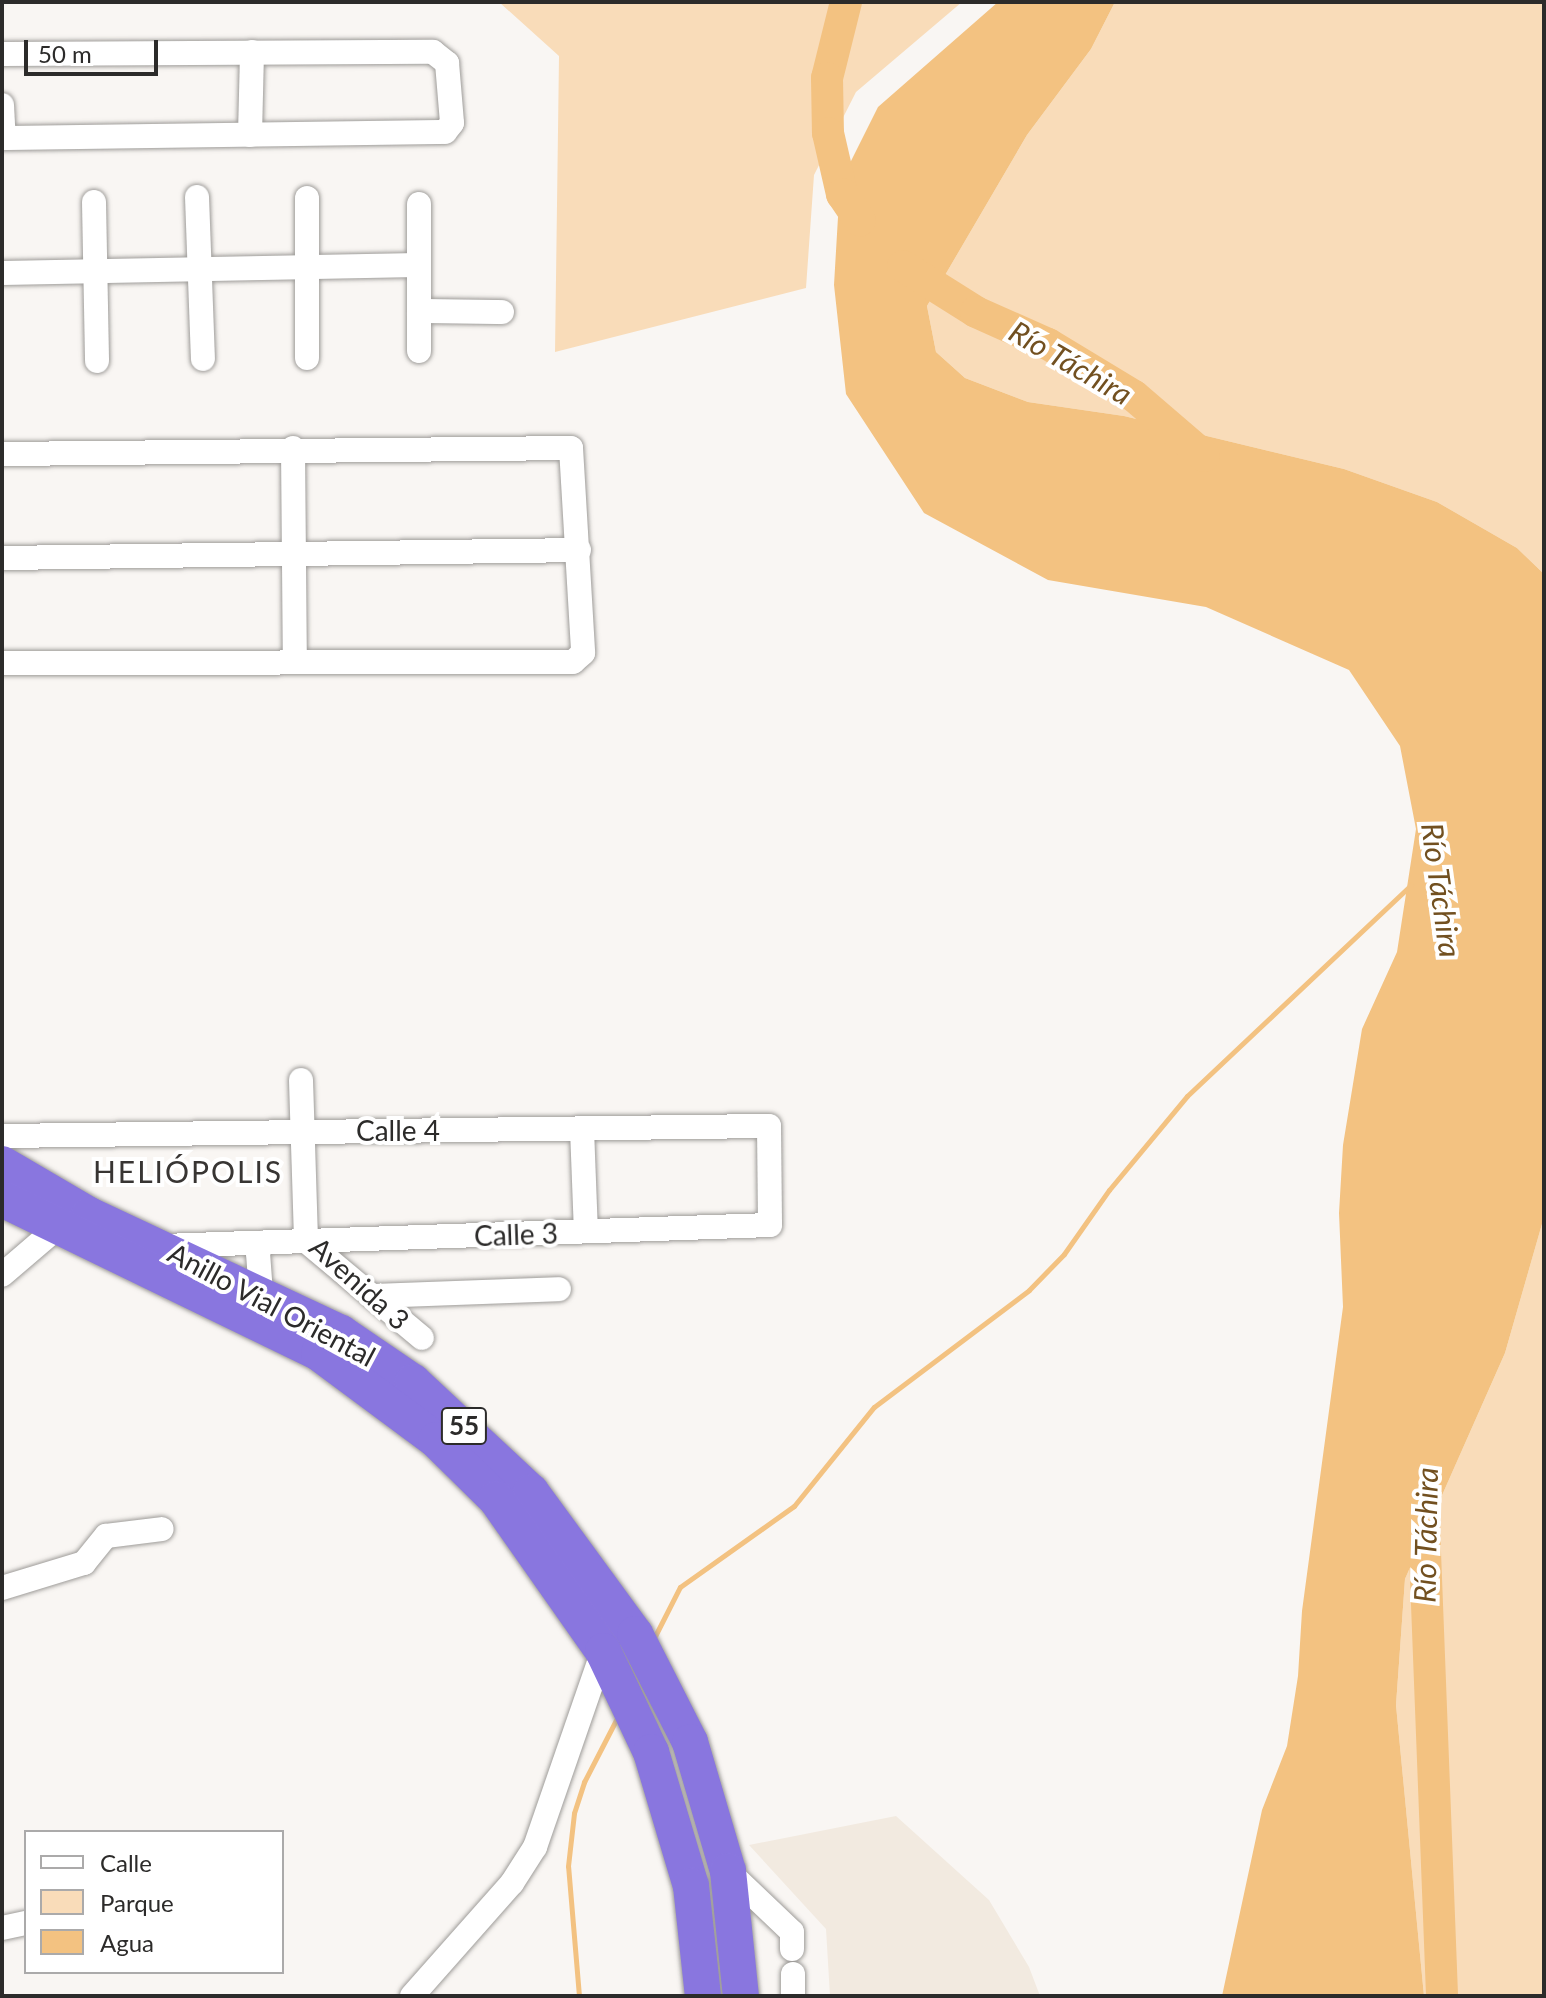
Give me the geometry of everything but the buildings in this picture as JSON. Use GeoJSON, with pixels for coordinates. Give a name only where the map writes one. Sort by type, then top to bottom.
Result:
{"type":"FeatureCollection","features":[{"type":"Feature","properties":{"kind":"highway","name":"Anillo Vial Oriental"},"geometry":{"type":"LineString","coordinates":[[8,1179],[58,1227],[319,1353],[388,1402],[496,1499],[603,1651],[651,1752],[691,1886],[699,1936],[703,1996]]}},
{"type":"Feature","properties":{"kind":"highway","name":"Anillo Vial Oriental"},"geometry":{"type":"LineString","coordinates":[[8,1179],[161,1246],[341,1333],[413,1382],[481,1441],[570,1540],[670,1694],[690,1742],[728,1875],[738,1931],[741,1996]]}},
{"type":"Feature","properties":{"kind":"street"},"geometry":{"type":"LineString","coordinates":[[250,135],[252,52]]}},
{"type":"Feature","properties":{"kind":"street"},"geometry":{"type":"LineString","coordinates":[[2,54],[433,52],[447,63],[452,123],[445,132],[3,138],[2,105]]}},
{"type":"Feature","properties":{"kind":"street"},"geometry":{"type":"LineString","coordinates":[[197,197],[203,359]]}},
{"type":"Feature","properties":{"kind":"street"},"geometry":{"type":"LineString","coordinates":[[307,198],[307,358]]}},
{"type":"Feature","properties":{"kind":"street"},"geometry":{"type":"LineString","coordinates":[[94,202],[97,361]]}},
{"type":"Feature","properties":{"kind":"street"},"geometry":{"type":"LineString","coordinates":[[419,204],[419,351]]}},
{"type":"Feature","properties":{"kind":"street"},"geometry":{"type":"LineString","coordinates":[[2,273],[419,265]]}},
{"type":"Feature","properties":{"kind":"street"},"geometry":{"type":"LineString","coordinates":[[419,311],[502,312]]}},
{"type":"Feature","properties":{"kind":"street"},"geometry":{"type":"LineString","coordinates":[[293,448],[295,661]]}},
{"type":"Feature","properties":{"kind":"street"},"geometry":{"type":"LineString","coordinates":[[2,454],[293,448],[571,448],[583,653],[573,662],[2,663]]}},
{"type":"Feature","properties":{"kind":"street"},"geometry":{"type":"LineString","coordinates":[[2,558],[579,550]]}},
{"type":"Feature","properties":{"kind":"street","name":"Avenida 3"},"geometry":{"type":"LineString","coordinates":[[301,1080],[306,1241],[422,1338]]}},
{"type":"Feature","properties":{"kind":"street","name":"Calle 4"},"geometry":{"type":"LineString","coordinates":[[2,1136],[769,1126],[770,1225]]}},
{"type":"Feature","properties":{"kind":"street"},"geometry":{"type":"LineString","coordinates":[[582,1129],[586,1231]]}},
{"type":"Feature","properties":{"kind":"street"},"geometry":{"type":"LineString","coordinates":[[8,1179],[28,1135]]}},
{"type":"Feature","properties":{"kind":"street","name":"Calle 3"},"geometry":{"type":"LineString","coordinates":[[161,1246],[770,1225]]}},
{"type":"Feature","properties":{"kind":"street"},"geometry":{"type":"LineString","coordinates":[[2,1275],[58,1227]]}},
{"type":"Feature","properties":{"kind":"street"},"geometry":{"type":"LineString","coordinates":[[261,1293],[258,1253],[262,1243]]}},
{"type":"Feature","properties":{"kind":"street"},"geometry":{"type":"LineString","coordinates":[[372,1296],[559,1289]]}},
{"type":"Feature","properties":{"kind":"street"},"geometry":{"type":"LineString","coordinates":[[2,1588],[84,1563],[106,1536],[162,1529]]}},
{"type":"Feature","properties":{"kind":"street"},"geometry":{"type":"LineString","coordinates":[[412,1996],[512,1883],[535,1847],[603,1651]]}},
{"type":"Feature","properties":{"kind":"street"},"geometry":{"type":"LineString","coordinates":[[728,1875],[792,1932],[792,1949]]}},
{"type":"Feature","properties":{"kind":"street"},"geometry":{"type":"LineString","coordinates":[[2,1928],[24,1923]]}},
{"type":"Feature","properties":{"kind":"shaded area"},"geometry":{"type":"Polygon","coordinates":[[[896,1816],[989,1900],[1029,1967],[1040,1996],[830,1996],[826,1929],[749,1845],[896,1816]]]}},
{"type":"Feature","properties":{"kind":"green space"},"geometry":{"type":"Polygon","coordinates":[[[499,2],[962,2],[856,92],[814,175],[806,288],[555,352],[559,56],[499,2]]]}},
{"type":"Feature","properties":{"kind":"green space"},"geometry":{"type":"Polygon","coordinates":[[[1115,2],[1544,2],[1544,574],[1517,548],[1437,502],[1344,469],[1124,416],[1028,402],[965,378],[936,352],[927,306],[1027,135],[1091,49],[1115,2]]]}},
{"type":"Feature","properties":{"kind":"green space"},"geometry":{"type":"Polygon","coordinates":[[[1544,1217],[1544,1996],[1424,1996],[1396,1705],[1405,1579],[1505,1353],[1544,1217]]]}},
{"type":"Feature","properties":{"kind":"water"},"geometry":{"type":"Polygon","coordinates":[[[998,2],[1115,2],[1091,49],[1027,135],[927,306],[936,352],[965,378],[1028,402],[1124,416],[1344,469],[1437,502],[1517,548],[1544,574],[1544,1217],[1505,1353],[1405,1579],[1396,1705],[1424,1996],[1222,1996],[1262,1810],[1287,1746],[1298,1676],[1302,1611],[1343,1307],[1339,1213],[1343,1145],[1362,1029],[1397,952],[1416,829],[1400,746],[1349,670],[1206,607],[1048,580],[924,513],[846,394],[834,285],[840,183],[878,107],[998,2]]]}},
{"type":"Feature","properties":{"kind":"waterway","name":"Río Táchira"},"geometry":{"type":"LineString","coordinates":[[846,2],[827,78],[828,133],[842,194],[860,221]]}},
{"type":"Feature","properties":{"kind":"waterway","name":"Río Táchira"},"geometry":{"type":"LineString","coordinates":[[903,266],[976,312],[1048,344],[1134,396],[1204,456]]}},
{"type":"Feature","properties":{"kind":"waterway"},"geometry":{"type":"LineString","coordinates":[[654,1638],[680,1587],[794,1506],[874,1407],[1029,1290],[1064,1254],[1109,1190],[1187,1096],[1411,885]]}},
{"type":"Feature","properties":{"kind":"waterway","name":"Río Táchira"},"geometry":{"type":"LineString","coordinates":[[1423,1500],[1442,1996]]}},
{"type":"Feature","properties":{"kind":"waterway"},"geometry":{"type":"LineString","coordinates":[[579,1996],[568,1866],[574,1813],[584,1782],[618,1716]]}},
{"type":"Feature","properties":{"kind":"district","name":"HELIÓPOLIS"},"geometry":{"type":"Point","coordinates":[188,1171]}}]}
